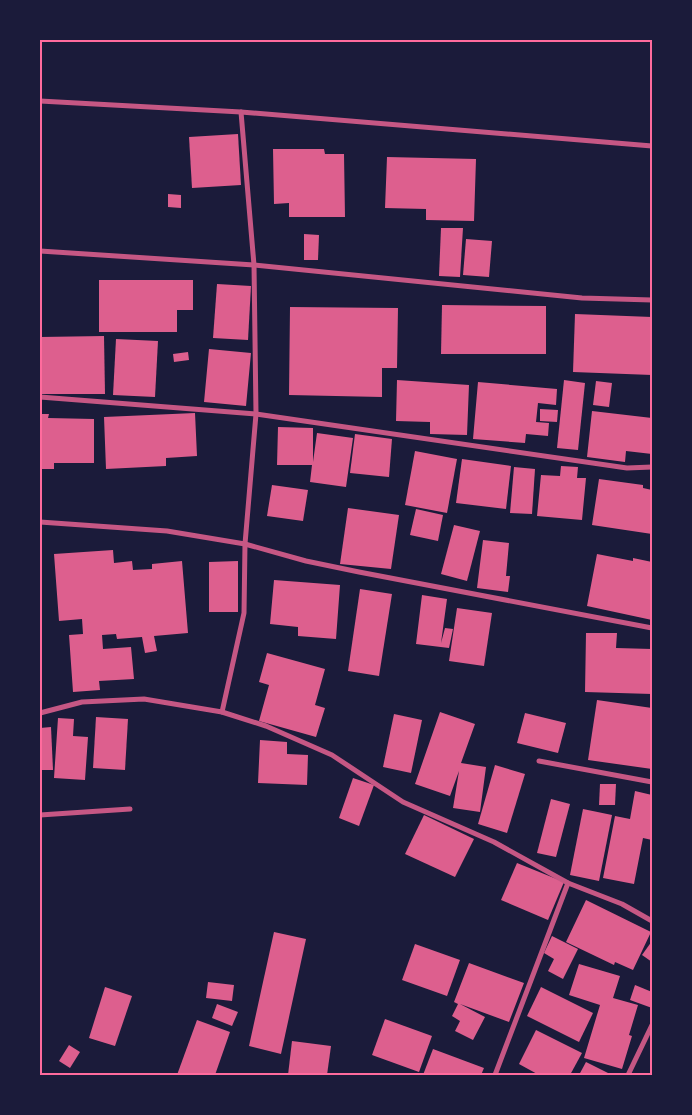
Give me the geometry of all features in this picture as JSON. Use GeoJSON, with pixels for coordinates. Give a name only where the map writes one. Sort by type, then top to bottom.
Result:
{"type":"FeatureCollection","features":[{"type":"Feature","properties":{"kind":"street"},"geometry":{"type":"LineString","coordinates":[[40,101],[241,112],[652,146]]}},
{"type":"Feature","properties":{"kind":"street"},"geometry":{"type":"LineString","coordinates":[[222,712],[244,613],[245,544],[256,414],[254,265],[241,112]]}},
{"type":"Feature","properties":{"kind":"street"},"geometry":{"type":"LineString","coordinates":[[40,250],[254,265],[582,298],[652,300]]}},
{"type":"Feature","properties":{"kind":"street"},"geometry":{"type":"LineString","coordinates":[[40,397],[256,414],[627,468],[652,468]]}},
{"type":"Feature","properties":{"kind":"street"},"geometry":{"type":"LineString","coordinates":[[40,522],[166,531],[245,544],[306,561],[359,572],[652,628]]}},
{"type":"Feature","properties":{"kind":"street"},"geometry":{"type":"LineString","coordinates":[[40,713],[82,702],[144,699],[222,712],[266,726],[332,755],[403,802],[494,842],[568,883],[622,904],[652,921]]}},
{"type":"Feature","properties":{"kind":"street"},"geometry":{"type":"LineString","coordinates":[[539,761],[652,782]]}},
{"type":"Feature","properties":{"kind":"street"},"geometry":{"type":"LineString","coordinates":[[40,814],[130,809]]}},
{"type":"Feature","properties":{"kind":"street"},"geometry":{"type":"LineString","coordinates":[[495,1075],[568,883]]}},
{"type":"Feature","properties":{"kind":"street"},"geometry":{"type":"LineString","coordinates":[[628,1075],[652,1025]]}},
{"type":"Feature","properties":{"kind":"building"},"geometry":{"type":"Polygon","coordinates":[[[238,134],[241,185],[192,188],[189,137],[238,134]]]}},
{"type":"Feature","properties":{"kind":"building"},"geometry":{"type":"Polygon","coordinates":[[[273,149],[324,149],[325,154],[344,154],[345,217],[289,217],[289,203],[274,204],[273,149]]]}},
{"type":"Feature","properties":{"kind":"building"},"geometry":{"type":"Polygon","coordinates":[[[387,157],[476,159],[474,221],[426,220],[426,209],[385,208],[387,157]]]}},
{"type":"Feature","properties":{"kind":"building"},"geometry":{"type":"Polygon","coordinates":[[[168,194],[181,195],[181,208],[168,207],[168,194]]]}},
{"type":"Feature","properties":{"kind":"building"},"geometry":{"type":"Polygon","coordinates":[[[441,228],[463,228],[460,277],[439,276],[441,228]]]}},
{"type":"Feature","properties":{"kind":"building"},"geometry":{"type":"Polygon","coordinates":[[[304,234],[319,235],[318,260],[304,260],[304,234]]]}},
{"type":"Feature","properties":{"kind":"building"},"geometry":{"type":"Polygon","coordinates":[[[466,239],[492,241],[489,277],[463,275],[466,239]]]}},
{"type":"Feature","properties":{"kind":"building"},"geometry":{"type":"Polygon","coordinates":[[[99,280],[193,280],[193,310],[177,310],[177,332],[99,332],[99,280]]]}},
{"type":"Feature","properties":{"kind":"building"},"geometry":{"type":"Polygon","coordinates":[[[217,284],[251,286],[248,340],[213,338],[217,284]]]}},
{"type":"Feature","properties":{"kind":"building"},"geometry":{"type":"Polygon","coordinates":[[[442,305],[546,306],[546,354],[441,354],[442,305]]]}},
{"type":"Feature","properties":{"kind":"building"},"geometry":{"type":"Polygon","coordinates":[[[290,307],[398,308],[397,368],[382,368],[382,397],[289,395],[290,307]]]}},
{"type":"Feature","properties":{"kind":"building"},"geometry":{"type":"Polygon","coordinates":[[[575,314],[652,317],[652,375],[573,372],[575,314]]]}},
{"type":"Feature","properties":{"kind":"building"},"geometry":{"type":"Polygon","coordinates":[[[104,336],[105,394],[40,394],[40,337],[104,336]]]}},
{"type":"Feature","properties":{"kind":"building"},"geometry":{"type":"Polygon","coordinates":[[[116,339],[158,341],[155,397],[113,395],[116,339]]]}},
{"type":"Feature","properties":{"kind":"building"},"geometry":{"type":"Polygon","coordinates":[[[209,349],[251,353],[246,406],[204,402],[209,349]]]}},
{"type":"Feature","properties":{"kind":"building"},"geometry":{"type":"Polygon","coordinates":[[[188,352],[189,360],[174,362],[173,354],[188,352]]]}},
{"type":"Feature","properties":{"kind":"building"},"geometry":{"type":"Polygon","coordinates":[[[397,380],[469,385],[467,435],[430,434],[430,422],[396,421],[397,380]]]}},
{"type":"Feature","properties":{"kind":"building"},"geometry":{"type":"Polygon","coordinates":[[[564,380],[585,383],[578,450],[557,448],[564,380]]]}},
{"type":"Feature","properties":{"kind":"building"},"geometry":{"type":"Polygon","coordinates":[[[596,381],[612,383],[609,407],[593,405],[596,381]]]}},
{"type":"Feature","properties":{"kind":"building"},"geometry":{"type":"Polygon","coordinates":[[[478,382],[557,389],[556,405],[538,403],[536,422],[549,423],[548,436],[526,434],[525,443],[473,439],[478,382]]]}},
{"type":"Feature","properties":{"kind":"building"},"geometry":{"type":"Polygon","coordinates":[[[540,409],[558,410],[557,422],[540,421],[540,409]]]}},
{"type":"Feature","properties":{"kind":"building"},"geometry":{"type":"Polygon","coordinates":[[[592,411],[652,418],[652,454],[626,451],[625,462],[587,457],[592,411]]]}},
{"type":"Feature","properties":{"kind":"building"},"geometry":{"type":"Polygon","coordinates":[[[195,413],[197,456],[166,458],[166,466],[106,469],[104,417],[195,413]]]}},
{"type":"Feature","properties":{"kind":"building"},"geometry":{"type":"Polygon","coordinates":[[[40,414],[49,414],[48,418],[94,419],[94,463],[54,463],[54,469],[40,469],[40,414]]]}},
{"type":"Feature","properties":{"kind":"building"},"geometry":{"type":"Polygon","coordinates":[[[278,427],[313,428],[313,462],[317,433],[353,438],[346,487],[310,482],[312,465],[277,465],[278,427]]]}},
{"type":"Feature","properties":{"kind":"building"},"geometry":{"type":"Polygon","coordinates":[[[355,434],[392,439],[389,477],[350,473],[355,434]]]}},
{"type":"Feature","properties":{"kind":"building"},"geometry":{"type":"Polygon","coordinates":[[[415,451],[457,459],[447,513],[405,505],[415,451]]]}},
{"type":"Feature","properties":{"kind":"building"},"geometry":{"type":"Polygon","coordinates":[[[462,459],[511,466],[506,509],[456,503],[462,459]]]}},
{"type":"Feature","properties":{"kind":"building"},"geometry":{"type":"Polygon","coordinates":[[[561,466],[578,467],[577,478],[586,478],[582,520],[537,516],[541,475],[560,476],[561,466]]]}},
{"type":"Feature","properties":{"kind":"building"},"geometry":{"type":"Polygon","coordinates":[[[514,467],[535,469],[532,514],[510,513],[514,467]]]}},
{"type":"Feature","properties":{"kind":"building"},"geometry":{"type":"Polygon","coordinates":[[[599,479],[643,485],[643,488],[652,490],[652,534],[592,525],[599,479]]]}},
{"type":"Feature","properties":{"kind":"building"},"geometry":{"type":"Polygon","coordinates":[[[272,485],[308,490],[303,521],[267,516],[272,485]]]}},
{"type":"Feature","properties":{"kind":"building"},"geometry":{"type":"Polygon","coordinates":[[[348,508],[399,515],[391,569],[340,564],[348,508]]]}},
{"type":"Feature","properties":{"kind":"building"},"geometry":{"type":"Polygon","coordinates":[[[416,509],[443,515],[438,541],[410,535],[416,509]]]}},
{"type":"Feature","properties":{"kind":"building"},"geometry":{"type":"Polygon","coordinates":[[[454,525],[480,531],[467,581],[441,574],[454,525]]]}},
{"type":"Feature","properties":{"kind":"building"},"geometry":{"type":"Polygon","coordinates":[[[483,540],[509,543],[506,576],[510,576],[508,592],[477,588],[483,540]]]}},
{"type":"Feature","properties":{"kind":"building"},"geometry":{"type":"Polygon","coordinates":[[[113,550],[114,563],[132,561],[133,570],[152,569],[152,564],[182,561],[188,633],[154,636],[157,651],[145,653],[142,637],[117,639],[116,634],[102,635],[103,649],[131,647],[134,679],[99,681],[100,690],[73,692],[69,635],[83,634],[82,619],[59,621],[54,554],[113,550]]]}},
{"type":"Feature","properties":{"kind":"building"},"geometry":{"type":"Polygon","coordinates":[[[597,554],[633,561],[633,558],[652,562],[652,620],[587,606],[597,554]]]}},
{"type":"Feature","properties":{"kind":"building"},"geometry":{"type":"Polygon","coordinates":[[[238,561],[238,612],[209,612],[209,562],[238,561]]]}},
{"type":"Feature","properties":{"kind":"building"},"geometry":{"type":"Polygon","coordinates":[[[274,580],[340,585],[336,639],[298,636],[298,627],[270,624],[274,580]]]}},
{"type":"Feature","properties":{"kind":"building"},"geometry":{"type":"Polygon","coordinates":[[[360,589],[392,594],[379,676],[348,671],[360,589]]]}},
{"type":"Feature","properties":{"kind":"building"},"geometry":{"type":"Polygon","coordinates":[[[422,595],[447,599],[441,643],[445,628],[453,629],[449,648],[416,644],[422,595]]]}},
{"type":"Feature","properties":{"kind":"building"},"geometry":{"type":"Polygon","coordinates":[[[457,608],[492,613],[484,666],[449,661],[457,608]]]}},
{"type":"Feature","properties":{"kind":"building"},"geometry":{"type":"Polygon","coordinates":[[[586,633],[617,633],[616,648],[652,649],[652,694],[585,692],[586,633]]]}},
{"type":"Feature","properties":{"kind":"building"},"geometry":{"type":"Polygon","coordinates":[[[267,653],[325,669],[315,705],[325,708],[316,737],[259,721],[269,685],[259,682],[267,653]]]}},
{"type":"Feature","properties":{"kind":"building"},"geometry":{"type":"Polygon","coordinates":[[[597,700],[652,708],[652,769],[588,760],[597,700]]]}},
{"type":"Feature","properties":{"kind":"building"},"geometry":{"type":"Polygon","coordinates":[[[440,712],[475,724],[461,763],[486,767],[480,812],[453,808],[459,771],[450,796],[415,784],[440,712]]]}},
{"type":"Feature","properties":{"kind":"building"},"geometry":{"type":"Polygon","coordinates":[[[525,713],[566,723],[558,753],[517,743],[525,713]]]}},
{"type":"Feature","properties":{"kind":"building"},"geometry":{"type":"Polygon","coordinates":[[[394,714],[422,720],[411,773],[383,767],[394,714]]]}},
{"type":"Feature","properties":{"kind":"building"},"geometry":{"type":"Polygon","coordinates":[[[96,717],[128,719],[125,770],[93,768],[96,717]]]}},
{"type":"Feature","properties":{"kind":"building"},"geometry":{"type":"Polygon","coordinates":[[[58,718],[74,719],[73,736],[88,737],[85,780],[54,778],[58,718]]]}},
{"type":"Feature","properties":{"kind":"building"},"geometry":{"type":"Polygon","coordinates":[[[51,727],[53,770],[40,770],[40,728],[51,727]]]}},
{"type":"Feature","properties":{"kind":"building"},"geometry":{"type":"Polygon","coordinates":[[[260,740],[287,742],[287,754],[308,755],[307,785],[258,783],[260,740]]]}},
{"type":"Feature","properties":{"kind":"building"},"geometry":{"type":"Polygon","coordinates":[[[495,765],[525,774],[507,833],[478,824],[495,765]]]}},
{"type":"Feature","properties":{"kind":"building"},"geometry":{"type":"Polygon","coordinates":[[[353,778],[374,785],[359,826],[339,818],[353,778]]]}},
{"type":"Feature","properties":{"kind":"building"},"geometry":{"type":"Polygon","coordinates":[[[600,784],[616,784],[615,805],[599,805],[600,784]]]}},
{"type":"Feature","properties":{"kind":"building"},"geometry":{"type":"Polygon","coordinates":[[[635,791],[652,795],[652,840],[643,838],[634,884],[603,878],[615,816],[630,819],[635,791]]]}},
{"type":"Feature","properties":{"kind":"building"},"geometry":{"type":"Polygon","coordinates":[[[551,799],[570,804],[556,857],[537,853],[551,799]]]}},
{"type":"Feature","properties":{"kind":"building"},"geometry":{"type":"Polygon","coordinates":[[[583,809],[612,815],[599,881],[570,875],[583,809]]]}},
{"type":"Feature","properties":{"kind":"building"},"geometry":{"type":"Polygon","coordinates":[[[424,815],[474,839],[455,877],[405,854],[424,815]]]}},
{"type":"Feature","properties":{"kind":"building"},"geometry":{"type":"Polygon","coordinates":[[[517,863],[564,882],[548,920],[501,900],[517,863]]]}},
{"type":"Feature","properties":{"kind":"building"},"geometry":{"type":"Polygon","coordinates":[[[586,900],[651,932],[633,970],[615,962],[614,965],[566,942],[586,900]]]}},
{"type":"Feature","properties":{"kind":"building"},"geometry":{"type":"Polygon","coordinates":[[[274,932],[306,939],[281,1054],[249,1046],[274,932]]]}},
{"type":"Feature","properties":{"kind":"building"},"geometry":{"type":"Polygon","coordinates":[[[552,936],[578,949],[563,979],[548,971],[554,959],[544,953],[552,936]]]}},
{"type":"Feature","properties":{"kind":"building"},"geometry":{"type":"Polygon","coordinates":[[[652,941],[652,962],[642,955],[652,941]]]}},
{"type":"Feature","properties":{"kind":"building"},"geometry":{"type":"Polygon","coordinates":[[[415,944],[460,960],[447,996],[402,980],[415,944]]]}},
{"type":"Feature","properties":{"kind":"building"},"geometry":{"type":"Polygon","coordinates":[[[469,963],[524,983],[509,1022],[460,1004],[485,1017],[473,1040],[455,1031],[460,1021],[452,1016],[458,1004],[454,1002],[469,963]]]}},
{"type":"Feature","properties":{"kind":"building"},"geometry":{"type":"Polygon","coordinates":[[[579,964],[620,976],[613,998],[638,1005],[629,1035],[632,1036],[622,1069],[584,1058],[600,1005],[569,995],[579,964]]]}},
{"type":"Feature","properties":{"kind":"building"},"geometry":{"type":"Polygon","coordinates":[[[208,982],[234,985],[232,1001],[206,998],[208,982]]]}},
{"type":"Feature","properties":{"kind":"building"},"geometry":{"type":"Polygon","coordinates":[[[635,985],[652,992],[652,1008],[630,1000],[635,985]]]}},
{"type":"Feature","properties":{"kind":"building"},"geometry":{"type":"Polygon","coordinates":[[[105,987],[132,996],[115,1046],[89,1038],[105,987]]]}},
{"type":"Feature","properties":{"kind":"building"},"geometry":{"type":"Polygon","coordinates":[[[541,987],[593,1013],[579,1042],[527,1016],[541,987]]]}},
{"type":"Feature","properties":{"kind":"building"},"geometry":{"type":"Polygon","coordinates":[[[217,1004],[238,1012],[232,1026],[212,1018],[217,1004]]]}},
{"type":"Feature","properties":{"kind":"building"},"geometry":{"type":"Polygon","coordinates":[[[385,1019],[432,1036],[419,1072],[372,1055],[385,1019]]]}},
{"type":"Feature","properties":{"kind":"building"},"geometry":{"type":"Polygon","coordinates":[[[197,1020],[230,1032],[215,1075],[177,1075],[197,1020]]]}},
{"type":"Feature","properties":{"kind":"building"},"geometry":{"type":"Polygon","coordinates":[[[536,1030],[582,1053],[570,1075],[539,1075],[519,1064],[536,1030]]]}},
{"type":"Feature","properties":{"kind":"building"},"geometry":{"type":"Polygon","coordinates":[[[292,1041],[331,1046],[327,1075],[288,1075],[292,1041]]]}},
{"type":"Feature","properties":{"kind":"building"},"geometry":{"type":"Polygon","coordinates":[[[69,1045],[80,1052],[70,1068],[59,1061],[69,1045]]]}},
{"type":"Feature","properties":{"kind":"building"},"geometry":{"type":"Polygon","coordinates":[[[433,1049],[484,1068],[481,1075],[423,1075],[433,1049]]]}},
{"type":"Feature","properties":{"kind":"building"},"geometry":{"type":"Polygon","coordinates":[[[586,1062],[612,1075],[579,1075],[586,1062]]]}}]}
